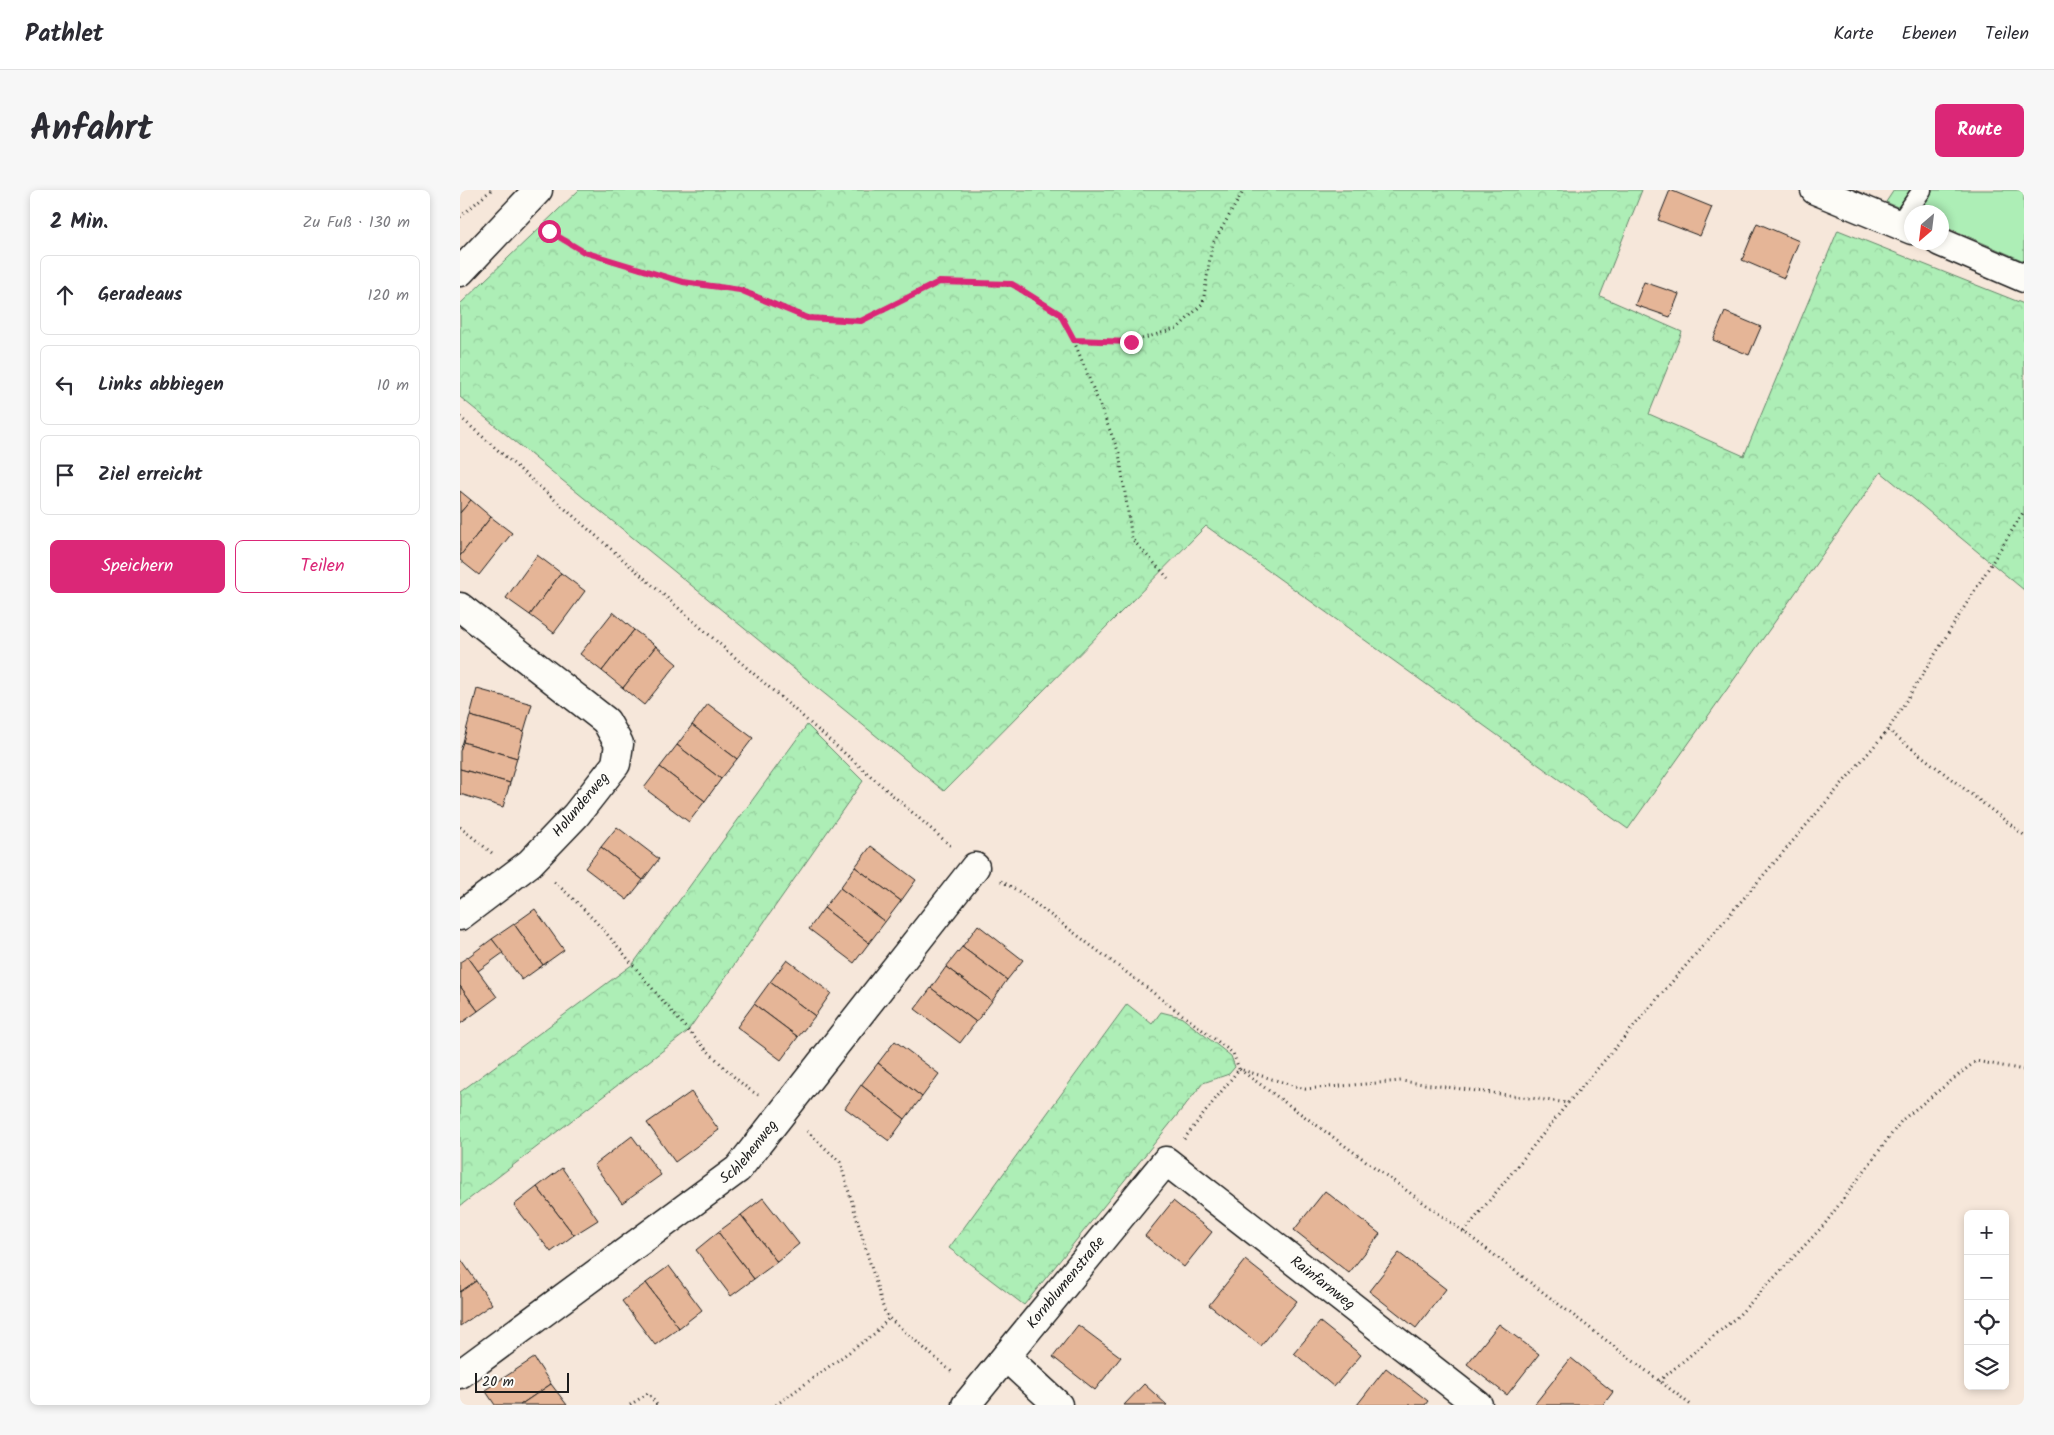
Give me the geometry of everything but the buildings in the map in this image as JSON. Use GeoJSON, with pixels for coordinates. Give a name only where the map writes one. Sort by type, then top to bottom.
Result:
{"type":"FeatureCollection","features":[{"type":"Feature","properties":{"kind":"street"},"geometry":{"type":"LineString","coordinates":[[1815,190],[1904,228]]}},
{"type":"Feature","properties":{"kind":"street"},"geometry":{"type":"LineString","coordinates":[[460,272],[536,192]]}},
{"type":"Feature","properties":{"kind":"street"},"geometry":{"type":"LineString","coordinates":[[1949,246],[2024,278]]}},
{"type":"Feature","properties":{"kind":"street","name":"Holunderweg"},"geometry":{"type":"LineString","coordinates":[[460,607],[606,721],[618,744],[616,764],[576,815],[530,863],[460,916]]}},
{"type":"Feature","properties":{"kind":"street","name":"Schlehenweg"},"geometry":{"type":"LineString","coordinates":[[460,1374],[738,1169],[975,867]]}},
{"type":"Feature","properties":{"kind":"street","name":"Kornblumenstraße"},"geometry":{"type":"LineString","coordinates":[[966,1405],[1166,1161]]}},
{"type":"Feature","properties":{"kind":"street","name":"Rainfarnweg"},"geometry":{"type":"LineString","coordinates":[[1166,1161],[1478,1405]]}},
{"type":"Feature","properties":{"kind":"street"},"geometry":{"type":"LineString","coordinates":[[1006,1357],[1058,1405]]}},
{"type":"Feature","properties":{"kind":"lane"},"geometry":{"type":"LineString","coordinates":[[1915,205],[1922,190]]}},
{"type":"Feature","properties":{"kind":"path"},"geometry":{"type":"LineString","coordinates":[[460,217],[491,190]]}},
{"type":"Feature","properties":{"kind":"path"},"geometry":{"type":"LineString","coordinates":[[1074,340],[1131,342],[1178,328],[1203,302],[1212,245],[1244,190]]}},
{"type":"Feature","properties":{"kind":"path"},"geometry":{"type":"LineString","coordinates":[[536,192],[549,231],[584,252],[683,282],[740,290],[807,318],[861,321],[939,282],[1012,284],[1060,314],[1074,340],[1119,452],[1132,539],[1168,578]]}},
{"type":"Feature","properties":{"kind":"path"},"geometry":{"type":"LineString","coordinates":[[460,417],[975,867],[1020,892],[1113,964],[1156,993],[1232,1053],[1239,1069],[1464,1232],[1691,1405]]}},
{"type":"Feature","properties":{"kind":"path"},"geometry":{"type":"LineString","coordinates":[[1464,1232],[1568,1103],[1888,730],[2024,511]]}},
{"type":"Feature","properties":{"kind":"path"},"geometry":{"type":"LineString","coordinates":[[1888,730],[2024,835]]}},
{"type":"Feature","properties":{"kind":"path"},"geometry":{"type":"LineString","coordinates":[[460,827],[515,874]]}},
{"type":"Feature","properties":{"kind":"path"},"geometry":{"type":"LineString","coordinates":[[1659,1381],[1738,1316],[1824,1225],[1902,1120],[1976,1061],[2024,1070]]}},
{"type":"Feature","properties":{"kind":"path"},"geometry":{"type":"LineString","coordinates":[[1239,1069],[1305,1089],[1401,1081],[1568,1103]]}},
{"type":"Feature","properties":{"kind":"path"},"geometry":{"type":"LineString","coordinates":[[1166,1161],[1239,1069]]}},
{"type":"Feature","properties":{"kind":"path"},"geometry":{"type":"LineString","coordinates":[[776,1405],[874,1334],[889,1318]]}},
{"type":"Feature","properties":{"kind":"path"},"geometry":{"type":"LineString","coordinates":[[630,1405],[648,1393],[657,1405]]}},
{"type":"Feature","properties":{"kind":"green space"},"geometry":{"type":"Polygon","coordinates":[[[579,190],[1642,190],[1600,296],[1682,332],[1649,414],[1744,456],[1838,230],[2024,304],[2024,590],[1881,472],[1628,829],[1206,526],[944,791],[460,397],[460,304],[579,190]]]}},
{"type":"Feature","properties":{"kind":"green space"},"geometry":{"type":"Polygon","coordinates":[[[1894,190],[2024,190],[2024,261],[1949,228],[1949,205],[1904,205],[1904,210],[1886,202],[1894,190]]]}},
{"type":"Feature","properties":{"kind":"green space"},"geometry":{"type":"Polygon","coordinates":[[[807,725],[863,781],[687,1032],[460,1206],[460,1092],[633,964],[807,725]]]}},
{"type":"Feature","properties":{"kind":"green space"},"geometry":{"type":"Polygon","coordinates":[[[1127,1004],[1152,1024],[1161,1012],[1181,1017],[1231,1056],[1235,1067],[1229,1074],[1203,1083],[1024,1305],[949,1248],[1127,1004]]]}},
{"type":"Feature","properties":{"kind":"route"},"geometry":{"type":"LineString","coordinates":[[549,231],[584,252],[683,282],[740,290],[807,318],[861,321],[939,282],[1012,284],[1060,314],[1074,340],[1131,342]]}}]}
